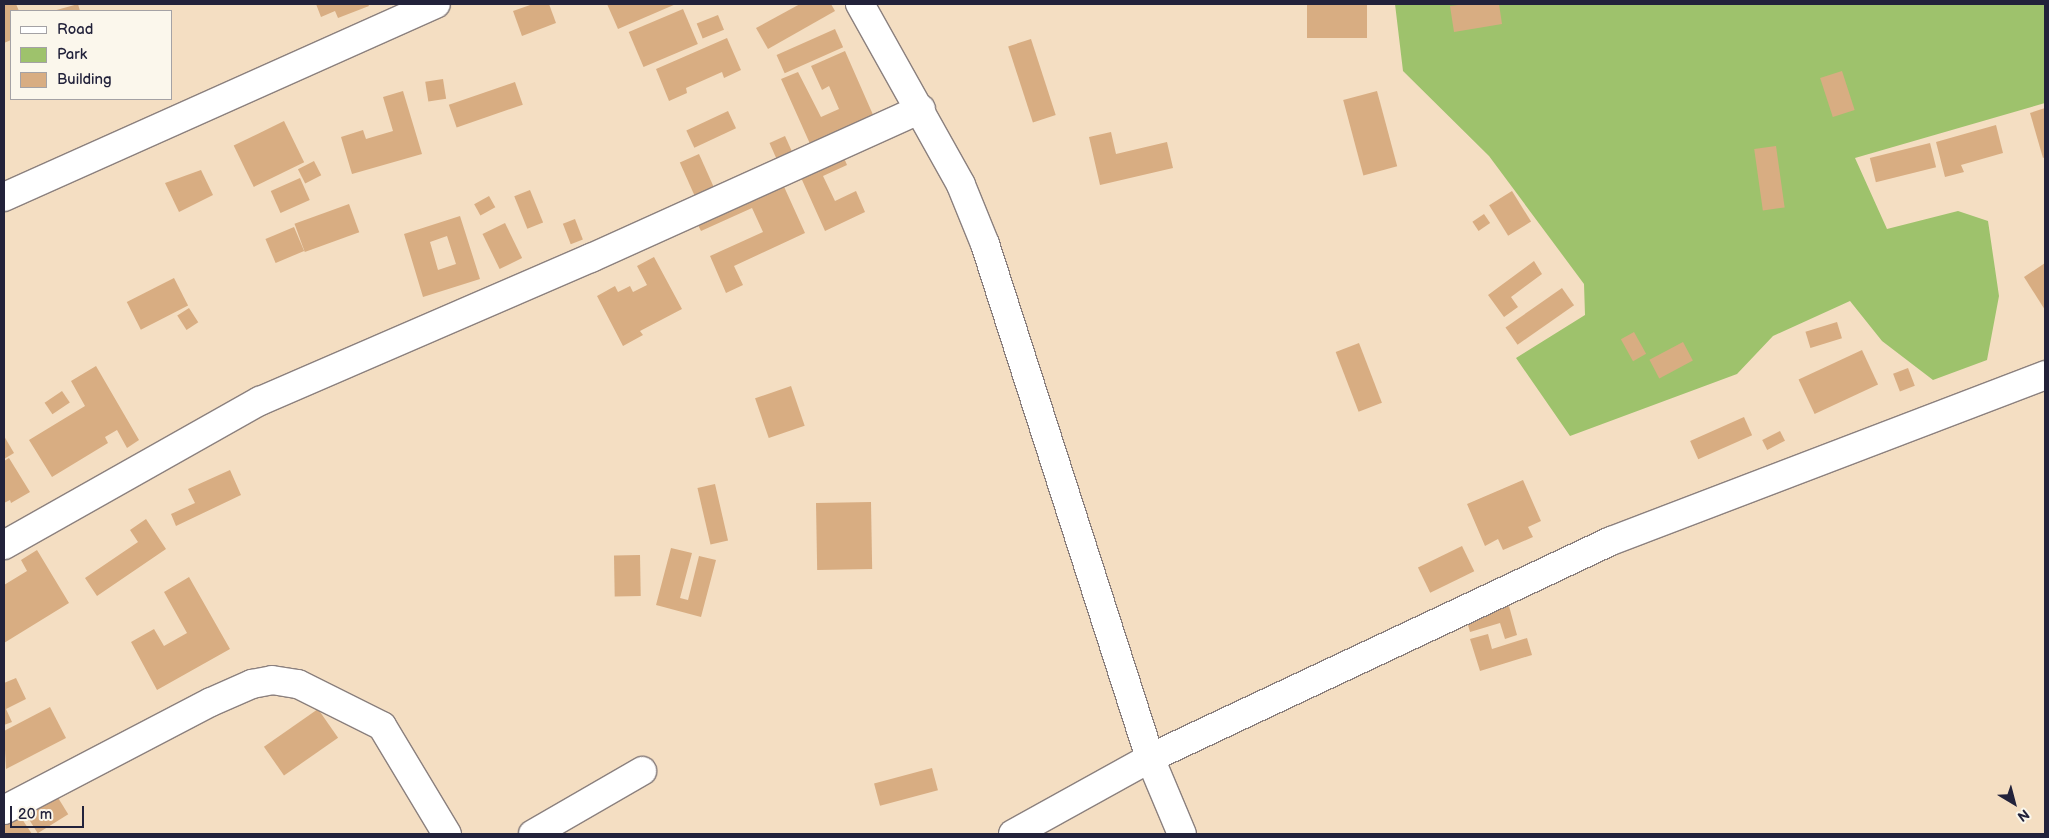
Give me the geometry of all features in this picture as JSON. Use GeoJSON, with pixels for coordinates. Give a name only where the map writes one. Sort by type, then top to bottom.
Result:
{"type":"FeatureCollection","features":[{"type":"Feature","properties":{"kind":"street"},"geometry":{"type":"LineString","coordinates":[[4,197],[436,4]]}},
{"type":"Feature","properties":{"kind":"street"},"geometry":{"type":"LineString","coordinates":[[860,4],[921,109],[961,185],[985,244],[1150,758],[1182,834]]}},
{"type":"Feature","properties":{"kind":"street"},"geometry":{"type":"LineString","coordinates":[[4,545],[260,401],[591,258],[921,109]]}},
{"type":"Feature","properties":{"kind":"street"},"geometry":{"type":"LineString","coordinates":[[1013,834],[1150,758],[1611,541],[2045,375]]}},
{"type":"Feature","properties":{"kind":"street"},"geometry":{"type":"LineString","coordinates":[[4,810],[211,702],[252,684],[272,680],[298,684],[382,726],[447,834]]}},
{"type":"Feature","properties":{"kind":"street"},"geometry":{"type":"LineString","coordinates":[[533,834],[642,771]]}},
{"type":"Feature","properties":{"kind":"green space"},"geometry":{"type":"Polygon","coordinates":[[[1395,4],[2045,4],[2045,103],[1855,158],[1887,229],[1958,211],[1988,221],[1999,296],[1987,360],[1933,380],[1882,341],[1850,301],[1773,336],[1737,374],[1570,436],[1516,358],[1585,315],[1584,284],[1489,156],[1403,71],[1395,4]]]}},
{"type":"Feature","properties":{"kind":"building"},"geometry":{"type":"Polygon","coordinates":[[[4,4],[16,4],[19,10],[10,10],[10,40],[4,43],[4,4]]]}},
{"type":"Feature","properties":{"kind":"building"},"geometry":{"type":"Polygon","coordinates":[[[78,4],[80,10],[57,10],[78,4]]]}},
{"type":"Feature","properties":{"kind":"building"},"geometry":{"type":"Polygon","coordinates":[[[316,4],[368,4],[369,6],[338,18],[335,11],[321,17],[316,4]]]}},
{"type":"Feature","properties":{"kind":"building"},"geometry":{"type":"Polygon","coordinates":[[[533,4],[549,4],[556,23],[522,36],[513,11],[533,4]]]}},
{"type":"Feature","properties":{"kind":"building"},"geometry":{"type":"Polygon","coordinates":[[[607,4],[676,4],[618,29],[607,4]]]}},
{"type":"Feature","properties":{"kind":"building"},"geometry":{"type":"Polygon","coordinates":[[[800,4],[831,4],[835,11],[768,49],[756,28],[800,4]]]}},
{"type":"Feature","properties":{"kind":"building"},"geometry":{"type":"Polygon","coordinates":[[[1307,4],[1367,4],[1367,38],[1307,38],[1307,4]]]}},
{"type":"Feature","properties":{"kind":"building"},"geometry":{"type":"Polygon","coordinates":[[[1499,4],[1502,24],[1454,32],[1450,6],[1499,4]]]}},
{"type":"Feature","properties":{"kind":"building"},"geometry":{"type":"Polygon","coordinates":[[[683,9],[698,44],[644,67],[629,32],[683,9]]]}},
{"type":"Feature","properties":{"kind":"building"},"geometry":{"type":"Polygon","coordinates":[[[718,15],[724,30],[703,38],[697,24],[718,15]]]}},
{"type":"Feature","properties":{"kind":"building"},"geometry":{"type":"Polygon","coordinates":[[[835,29],[843,47],[785,73],[777,55],[835,29]]]}},
{"type":"Feature","properties":{"kind":"building"},"geometry":{"type":"Polygon","coordinates":[[[727,38],[741,70],[724,78],[722,72],[686,88],[687,93],[669,101],[656,69],[727,38]]]}},
{"type":"Feature","properties":{"kind":"building"},"geometry":{"type":"Polygon","coordinates":[[[1031,39],[1056,115],[1033,123],[1008,46],[1031,39]]]}},
{"type":"Feature","properties":{"kind":"building"},"geometry":{"type":"Polygon","coordinates":[[[845,51],[874,117],[811,146],[781,79],[798,72],[821,117],[839,109],[829,86],[822,90],[811,66],[845,51]]]}},
{"type":"Feature","properties":{"kind":"building"},"geometry":{"type":"Polygon","coordinates":[[[1842,71],[1855,110],[1833,117],[1820,78],[1842,71]]]}},
{"type":"Feature","properties":{"kind":"building"},"geometry":{"type":"Polygon","coordinates":[[[443,79],[446,99],[428,102],[425,82],[443,79]]]}},
{"type":"Feature","properties":{"kind":"building"},"geometry":{"type":"Polygon","coordinates":[[[515,82],[523,105],[457,127],[449,105],[515,82]]]}},
{"type":"Feature","properties":{"kind":"building"},"geometry":{"type":"Polygon","coordinates":[[[403,91],[422,154],[352,174],[341,137],[363,130],[366,139],[393,131],[383,97],[403,91]]]}},
{"type":"Feature","properties":{"kind":"building"},"geometry":{"type":"Polygon","coordinates":[[[1377,91],[1397,166],[1363,175],[1343,100],[1377,91]]]}},
{"type":"Feature","properties":{"kind":"building"},"geometry":{"type":"Polygon","coordinates":[[[2045,108],[2045,157],[2043,158],[2030,113],[2045,108]]]}},
{"type":"Feature","properties":{"kind":"building"},"geometry":{"type":"Polygon","coordinates":[[[728,111],[736,128],[694,148],[686,130],[728,111]]]}},
{"type":"Feature","properties":{"kind":"building"},"geometry":{"type":"Polygon","coordinates":[[[284,121],[304,162],[254,187],[234,146],[284,121]]]}},
{"type":"Feature","properties":{"kind":"building"},"geometry":{"type":"Polygon","coordinates":[[[1996,125],[2003,153],[1961,165],[1964,172],[1945,177],[1936,142],[1996,125]]]}},
{"type":"Feature","properties":{"kind":"building"},"geometry":{"type":"Polygon","coordinates":[[[1111,132],[1116,154],[1167,142],[1173,168],[1100,185],[1089,137],[1111,132]]]}},
{"type":"Feature","properties":{"kind":"building"},"geometry":{"type":"Polygon","coordinates":[[[785,136],[794,156],[778,163],[769,143],[785,136]]]}},
{"type":"Feature","properties":{"kind":"building"},"geometry":{"type":"Polygon","coordinates":[[[1930,143],[1936,167],[1876,182],[1870,158],[1930,143]]]}},
{"type":"Feature","properties":{"kind":"building"},"geometry":{"type":"Polygon","coordinates":[[[1776,146],[1785,207],[1763,210],[1754,149],[1776,146]]]}},
{"type":"Feature","properties":{"kind":"building"},"geometry":{"type":"Polygon","coordinates":[[[841,151],[847,165],[823,176],[835,201],[856,191],[865,212],[825,231],[798,171],[841,151]]]}},
{"type":"Feature","properties":{"kind":"building"},"geometry":{"type":"Polygon","coordinates":[[[699,154],[714,188],[695,196],[680,163],[699,154]]]}},
{"type":"Feature","properties":{"kind":"building"},"geometry":{"type":"Polygon","coordinates":[[[314,161],[321,175],[305,183],[298,169],[314,161]]]}},
{"type":"Feature","properties":{"kind":"building"},"geometry":{"type":"Polygon","coordinates":[[[201,170],[213,195],[179,212],[165,183],[201,170]]]}},
{"type":"Feature","properties":{"kind":"building"},"geometry":{"type":"Polygon","coordinates":[[[300,178],[310,200],[281,213],[271,191],[300,178]]]}},
{"type":"Feature","properties":{"kind":"building"},"geometry":{"type":"Polygon","coordinates":[[[781,180],[805,233],[734,266],[743,285],[726,293],[710,256],[763,232],[752,208],[701,231],[695,219],[781,180]]]}},
{"type":"Feature","properties":{"kind":"building"},"geometry":{"type":"Polygon","coordinates":[[[530,190],[543,222],[527,229],[514,196],[530,190]]]}},
{"type":"Feature","properties":{"kind":"building"},"geometry":{"type":"Polygon","coordinates":[[[1512,191],[1531,222],[1508,236],[1489,205],[1512,191]]]}},
{"type":"Feature","properties":{"kind":"building"},"geometry":{"type":"Polygon","coordinates":[[[489,196],[495,207],[480,216],[474,204],[489,196]]]}},
{"type":"Feature","properties":{"kind":"building"},"geometry":{"type":"Polygon","coordinates":[[[349,204],[359,232],[305,252],[294,224],[349,204]]]}},
{"type":"Feature","properties":{"kind":"building"},"geometry":{"type":"Polygon","coordinates":[[[1484,214],[1490,223],[1479,231],[1472,222],[1484,214]]]}},
{"type":"Feature","properties":{"kind":"building"},"geometry":{"type":"Polygon","coordinates":[[[460,216],[480,279],[423,297],[404,234],[460,216]],[[447,236],[430,242],[438,270],[456,264],[447,236]]]}},
{"type":"Feature","properties":{"kind":"building"},"geometry":{"type":"Polygon","coordinates":[[[575,219],[583,240],[571,244],[563,224],[575,219]]]}},
{"type":"Feature","properties":{"kind":"building"},"geometry":{"type":"Polygon","coordinates":[[[505,223],[522,258],[500,269],[483,234],[505,223]]]}},
{"type":"Feature","properties":{"kind":"building"},"geometry":{"type":"Polygon","coordinates":[[[294,227],[304,251],[276,263],[265,239],[294,227]]]}},
{"type":"Feature","properties":{"kind":"building"},"geometry":{"type":"Polygon","coordinates":[[[654,257],[682,309],[640,331],[643,335],[623,346],[597,296],[615,286],[618,292],[630,286],[633,292],[647,285],[637,266],[654,257]]]}},
{"type":"Feature","properties":{"kind":"building"},"geometry":{"type":"Polygon","coordinates":[[[1534,261],[1542,274],[1511,297],[1518,307],[1504,317],[1488,295],[1534,261]]]}},
{"type":"Feature","properties":{"kind":"building"},"geometry":{"type":"Polygon","coordinates":[[[2045,263],[2045,310],[2024,277],[2045,263]]]}},
{"type":"Feature","properties":{"kind":"building"},"geometry":{"type":"Polygon","coordinates":[[[174,278],[188,306],[141,330],[127,302],[174,278]]]}},
{"type":"Feature","properties":{"kind":"building"},"geometry":{"type":"Polygon","coordinates":[[[1562,288],[1574,305],[1518,345],[1505,328],[1562,288]]]}},
{"type":"Feature","properties":{"kind":"building"},"geometry":{"type":"Polygon","coordinates":[[[189,308],[198,322],[187,330],[177,316],[189,308]]]}},
{"type":"Feature","properties":{"kind":"building"},"geometry":{"type":"Polygon","coordinates":[[[1837,322],[1842,338],[1810,348],[1805,332],[1837,322]]]}},
{"type":"Feature","properties":{"kind":"building"},"geometry":{"type":"Polygon","coordinates":[[[1634,332],[1646,354],[1633,361],[1621,339],[1634,332]]]}},
{"type":"Feature","properties":{"kind":"building"},"geometry":{"type":"Polygon","coordinates":[[[1683,342],[1693,361],[1659,378],[1649,360],[1683,342]]]}},
{"type":"Feature","properties":{"kind":"building"},"geometry":{"type":"Polygon","coordinates":[[[1359,343],[1382,403],[1359,412],[1336,352],[1359,343]]]}},
{"type":"Feature","properties":{"kind":"building"},"geometry":{"type":"Polygon","coordinates":[[[1862,350],[1878,384],[1815,414],[1799,380],[1862,350]]]}},
{"type":"Feature","properties":{"kind":"building"},"geometry":{"type":"Polygon","coordinates":[[[96,366],[139,440],[127,448],[117,430],[105,437],[108,443],[52,477],[29,440],[85,406],[71,381],[96,366]]]}},
{"type":"Feature","properties":{"kind":"building"},"geometry":{"type":"Polygon","coordinates":[[[1908,368],[1915,386],[1900,391],[1893,374],[1908,368]]]}},
{"type":"Feature","properties":{"kind":"building"},"geometry":{"type":"Polygon","coordinates":[[[791,386],[805,426],[769,438],[755,398],[791,386]]]}},
{"type":"Feature","properties":{"kind":"building"},"geometry":{"type":"Polygon","coordinates":[[[62,391],[70,403],[52,414],[45,403],[62,391]]]}},
{"type":"Feature","properties":{"kind":"building"},"geometry":{"type":"Polygon","coordinates":[[[1744,417],[1752,435],[1698,459],[1690,441],[1744,417]]]}},
{"type":"Feature","properties":{"kind":"building"},"geometry":{"type":"Polygon","coordinates":[[[1780,431],[1785,441],[1767,450],[1762,440],[1780,431]]]}},
{"type":"Feature","properties":{"kind":"building"},"geometry":{"type":"Polygon","coordinates":[[[4,436],[14,453],[4,459],[4,436]]]}},
{"type":"Feature","properties":{"kind":"building"},"geometry":{"type":"Polygon","coordinates":[[[9,458],[30,492],[11,503],[10,500],[4,503],[4,461],[9,458]]]}},
{"type":"Feature","properties":{"kind":"building"},"geometry":{"type":"Polygon","coordinates":[[[230,470],[241,495],[176,526],[171,514],[195,503],[188,489],[230,470]]]}},
{"type":"Feature","properties":{"kind":"building"},"geometry":{"type":"Polygon","coordinates":[[[1523,480],[1541,521],[1528,527],[1533,537],[1503,550],[1498,539],[1485,546],[1467,504],[1523,480]]]}},
{"type":"Feature","properties":{"kind":"building"},"geometry":{"type":"Polygon","coordinates":[[[715,484],[728,541],[711,545],[697,488],[715,484]]]}},
{"type":"Feature","properties":{"kind":"building"},"geometry":{"type":"Polygon","coordinates":[[[871,502],[872,569],[817,570],[816,503],[871,502]]]}},
{"type":"Feature","properties":{"kind":"building"},"geometry":{"type":"Polygon","coordinates":[[[146,519],[166,549],[97,596],[85,578],[138,542],[130,530],[146,519]]]}},
{"type":"Feature","properties":{"kind":"building"},"geometry":{"type":"Polygon","coordinates":[[[1462,546],[1474,571],[1430,593],[1418,567],[1462,546]]]}},
{"type":"Feature","properties":{"kind":"building"},"geometry":{"type":"Polygon","coordinates":[[[671,548],[692,553],[680,598],[688,600],[699,556],[716,560],[701,617],[656,605],[671,548]]]}},
{"type":"Feature","properties":{"kind":"building"},"geometry":{"type":"Polygon","coordinates":[[[37,550],[69,603],[4,643],[4,585],[27,571],[21,560],[37,550]]]}},
{"type":"Feature","properties":{"kind":"building"},"geometry":{"type":"Polygon","coordinates":[[[614,555],[640,555],[641,596],[615,596],[614,555]]]}},
{"type":"Feature","properties":{"kind":"building"},"geometry":{"type":"Polygon","coordinates":[[[189,577],[230,649],[157,690],[131,642],[154,629],[164,646],[187,633],[164,592],[189,577]]]}},
{"type":"Feature","properties":{"kind":"building"},"geometry":{"type":"Polygon","coordinates":[[[1509,606],[1517,635],[1505,639],[1500,623],[1470,632],[1466,618],[1509,606]]]}},
{"type":"Feature","properties":{"kind":"building"},"geometry":{"type":"Polygon","coordinates":[[[1488,634],[1492,649],[1527,638],[1532,655],[1480,671],[1470,639],[1488,634]]]}},
{"type":"Feature","properties":{"kind":"building"},"geometry":{"type":"Polygon","coordinates":[[[16,678],[26,699],[6,709],[12,722],[4,725],[4,683],[16,678]]]}},
{"type":"Feature","properties":{"kind":"building"},"geometry":{"type":"Polygon","coordinates":[[[50,707],[66,738],[6,769],[4,731],[50,707]]]}},
{"type":"Feature","properties":{"kind":"building"},"geometry":{"type":"Polygon","coordinates":[[[318,709],[338,738],[284,776],[264,747],[318,709]]]}},
{"type":"Feature","properties":{"kind":"building"},"geometry":{"type":"Polygon","coordinates":[[[932,768],[938,790],[880,806],[874,784],[932,768]]]}},
{"type":"Feature","properties":{"kind":"building"},"geometry":{"type":"Polygon","coordinates":[[[55,793],[68,814],[38,833],[24,812],[55,793]]]}},
{"type":"Feature","properties":{"kind":"building"},"geometry":{"type":"Polygon","coordinates":[[[18,813],[32,834],[4,834],[4,822],[18,813]]]}}]}
